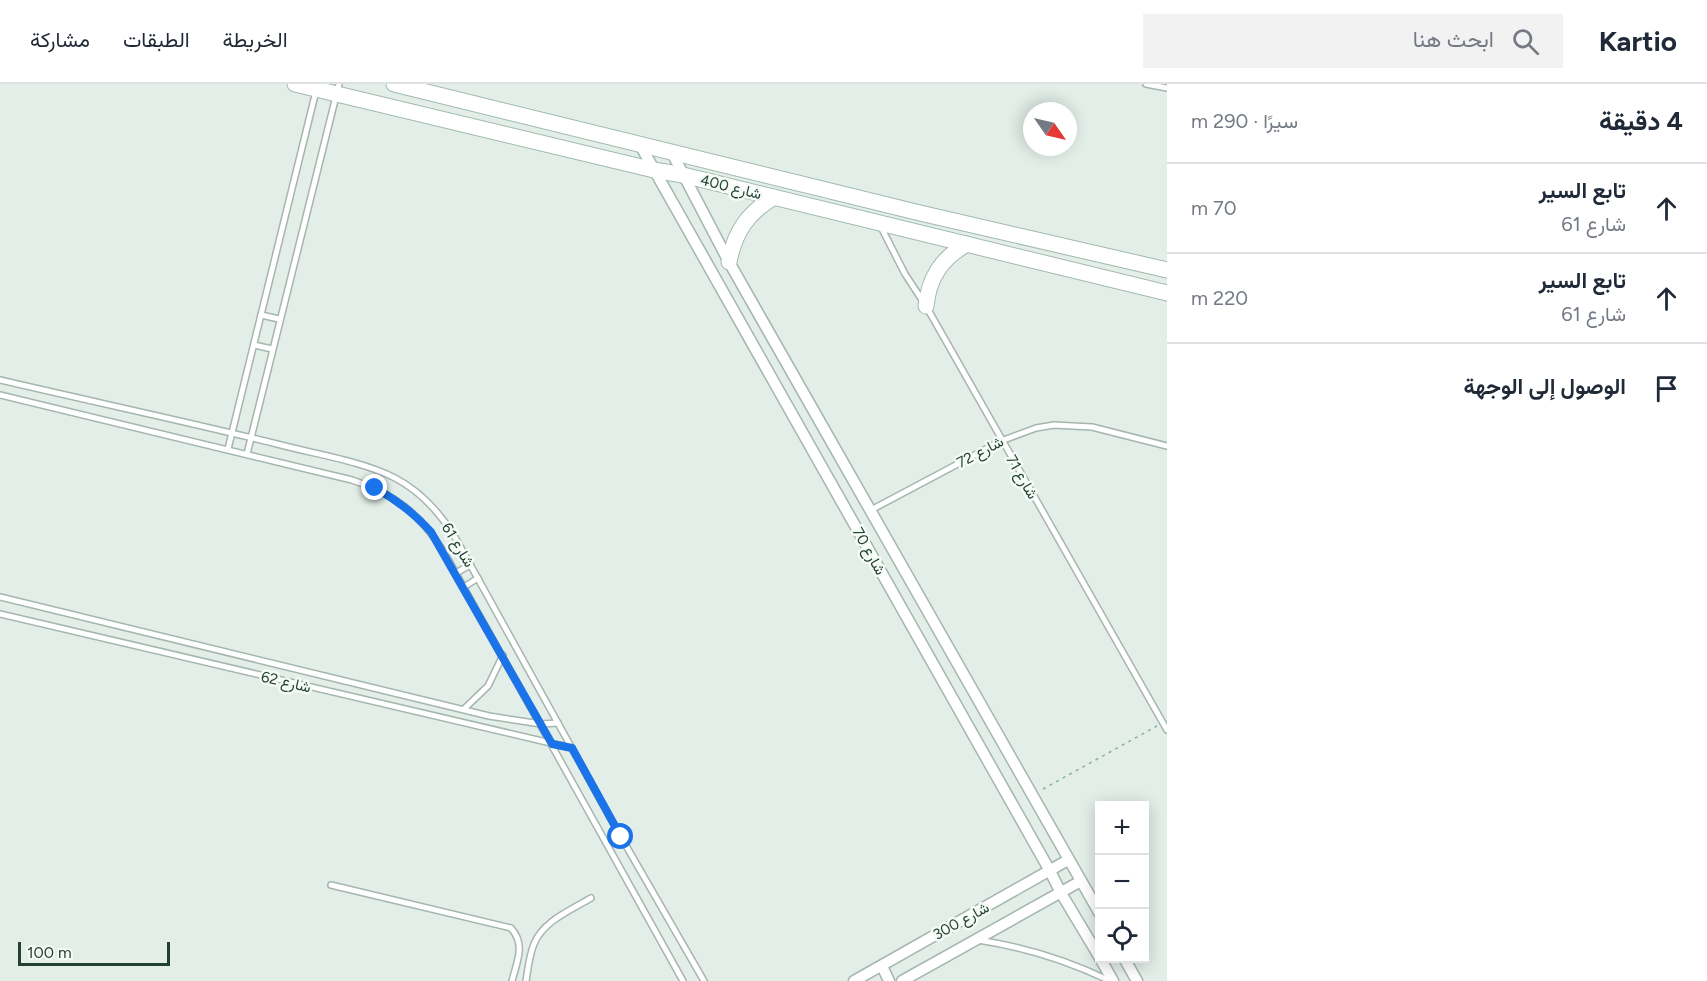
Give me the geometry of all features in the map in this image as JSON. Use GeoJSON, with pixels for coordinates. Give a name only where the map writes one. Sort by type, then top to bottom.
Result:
{"type":"FeatureCollection","features":[{"type":"Feature","properties":{"kind":"street","name":"شارع 400"},"geometry":{"type":"LineString","coordinates":[[295,84],[337,89],[654,170],[683,175],[1167,293]]}},
{"type":"Feature","properties":{"kind":"street","name":"شارع 400"},"geometry":{"type":"LineString","coordinates":[[394,84],[920,213],[1167,270]]}},
{"type":"Feature","properties":{"kind":"street","name":"شارع 70"},"geometry":{"type":"LineString","coordinates":[[639,143],[1095,950]]}},
{"type":"Feature","properties":{"kind":"street","name":"شارع 70"},"geometry":{"type":"LineString","coordinates":[[672,151],[729,262],[1097,909]]}},
{"type":"Feature","properties":{"kind":"street"},"geometry":{"type":"LineString","coordinates":[[729,262],[735,238],[747,218],[774,197]]}},
{"type":"Feature","properties":{"kind":"street"},"geometry":{"type":"LineString","coordinates":[[926,306],[927,293],[937,269],[945,259],[967,244]]}},
{"type":"Feature","properties":{"kind":"street","name":"شارع 300"},"geometry":{"type":"LineString","coordinates":[[854,981],[1068,860]]}},
{"type":"Feature","properties":{"kind":"street","name":"شارع 300"},"geometry":{"type":"LineString","coordinates":[[902,981],[1081,881]]}},
{"type":"Feature","properties":{"kind":"street","name":"شارع 70"},"geometry":{"type":"LineString","coordinates":[[1103,963],[1112,981]]}},
{"type":"Feature","properties":{"kind":"street"},"geometry":{"type":"LineString","coordinates":[[1127,963],[1137,981]]}},
{"type":"Feature","properties":{"kind":"street"},"geometry":{"type":"LineString","coordinates":[[882,966],[889,981]]}},
{"type":"Feature","properties":{"kind":"lane"},"geometry":{"type":"LineString","coordinates":[[1146,84],[1167,88]]}},
{"type":"Feature","properties":{"kind":"lane"},"geometry":{"type":"LineString","coordinates":[[228,449],[317,87]]}},
{"type":"Feature","properties":{"kind":"lane"},"geometry":{"type":"LineString","coordinates":[[247,454],[337,89]]}},
{"type":"Feature","properties":{"kind":"lane","name":"شارع 71"},"geometry":{"type":"LineString","coordinates":[[879,222],[905,274],[926,306],[1167,730]]}},
{"type":"Feature","properties":{"kind":"lane"},"geometry":{"type":"LineString","coordinates":[[261,315],[279,319]]}},
{"type":"Feature","properties":{"kind":"lane"},"geometry":{"type":"LineString","coordinates":[[254,345],[272,349]]}},
{"type":"Feature","properties":{"kind":"lane","name":"شارع 61"},"geometry":{"type":"LineString","coordinates":[[0,380],[366,467],[397,479],[415,490],[445,520],[704,981]]}},
{"type":"Feature","properties":{"kind":"lane","name":"شارع 61"},"geometry":{"type":"LineString","coordinates":[[0,395],[352,480],[396,499],[415,514],[431,532],[464,586],[683,981]]}},
{"type":"Feature","properties":{"kind":"lane","name":"شارع 72"},"geometry":{"type":"LineString","coordinates":[[871,510],[1001,441],[1035,428],[1073,425],[1092,427],[1167,446]]}},
{"type":"Feature","properties":{"kind":"lane"},"geometry":{"type":"LineString","coordinates":[[456,573],[470,565]]}},
{"type":"Feature","properties":{"kind":"lane"},"geometry":{"type":"LineString","coordinates":[[464,586],[478,578]]}},
{"type":"Feature","properties":{"kind":"lane","name":"شارع 62"},"geometry":{"type":"LineString","coordinates":[[0,597],[464,709],[489,717],[541,724],[558,723]]}},
{"type":"Feature","properties":{"kind":"lane","name":"شارع 62"},"geometry":{"type":"LineString","coordinates":[[0,614],[572,748]]}},
{"type":"Feature","properties":{"kind":"lane"},"geometry":{"type":"LineString","coordinates":[[464,709],[488,686],[503,655]]}},
{"type":"Feature","properties":{"kind":"lane"},"geometry":{"type":"LineString","coordinates":[[331,885],[511,928],[518,936],[520,946],[512,981]]}},
{"type":"Feature","properties":{"kind":"lane"},"geometry":{"type":"LineString","coordinates":[[526,981],[534,944],[540,932],[551,922],[591,898]]}},
{"type":"Feature","properties":{"kind":"lane"},"geometry":{"type":"LineString","coordinates":[[976,940],[1034,951],[1112,981]]}},
{"type":"Feature","properties":{"kind":"path"},"geometry":{"type":"LineString","coordinates":[[1032,795],[1163,723]]}},
{"type":"Feature","properties":{"kind":"route"},"geometry":{"type":"LineString","coordinates":[[375,488],[396,499],[415,514],[431,532],[552,744],[572,748],[621,837]]}}]}
